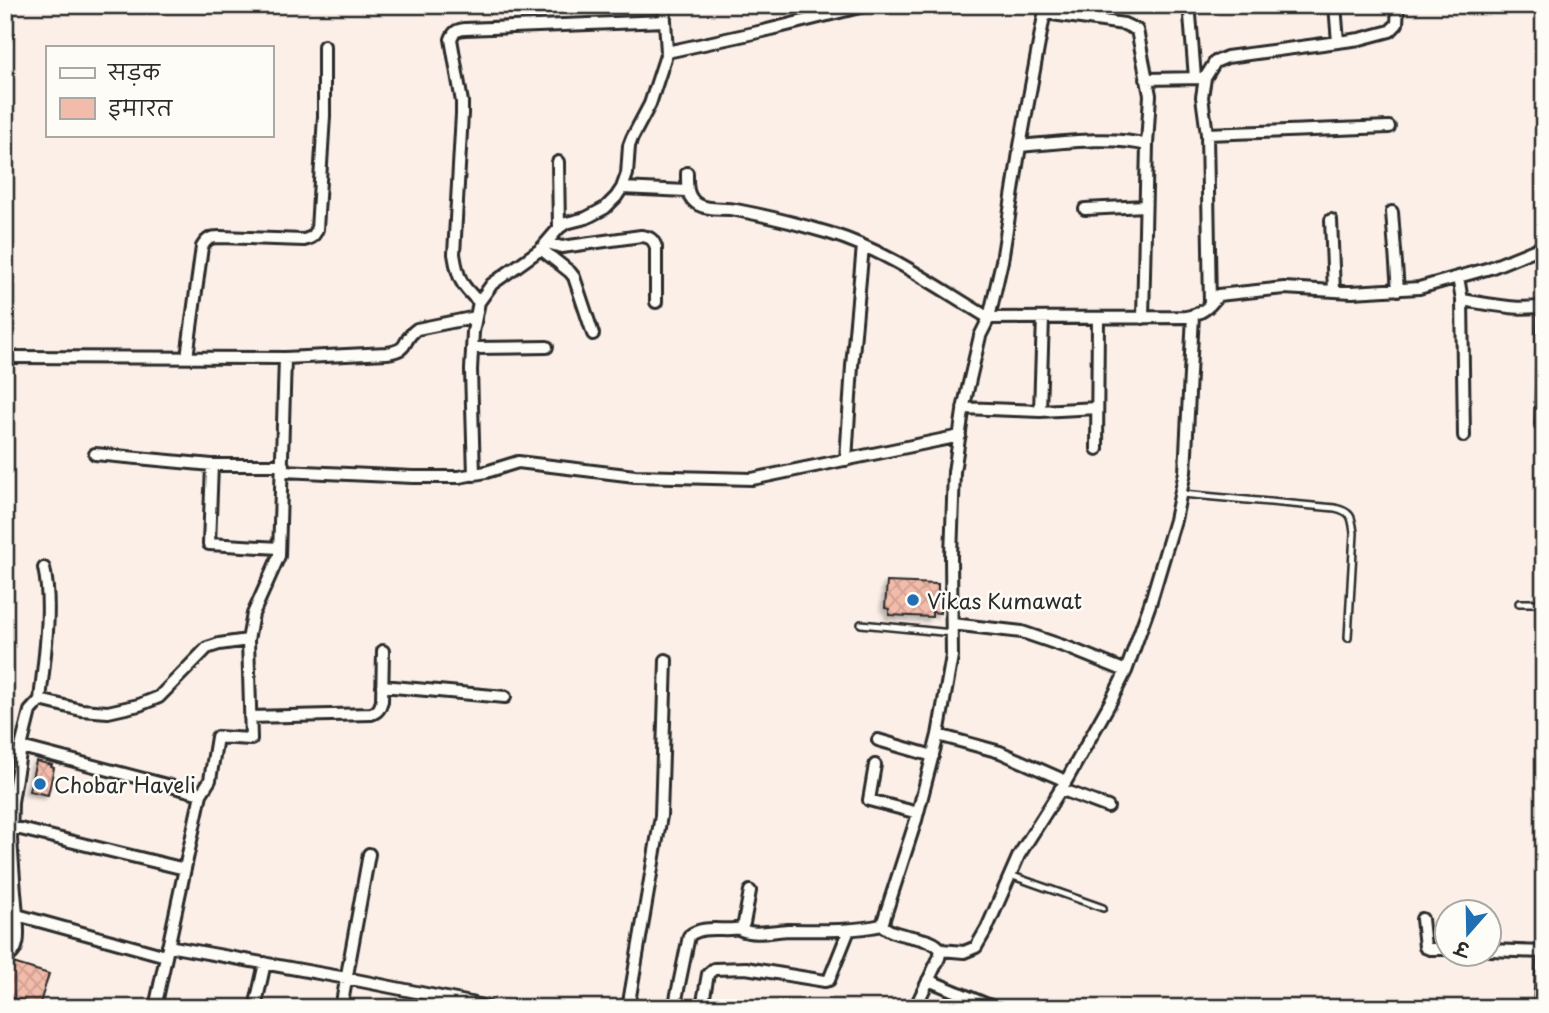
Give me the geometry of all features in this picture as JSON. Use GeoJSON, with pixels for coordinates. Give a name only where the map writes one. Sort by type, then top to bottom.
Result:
{"type":"FeatureCollection","features":[{"type":"Feature","properties":{"kind":"street"},"geometry":{"type":"LineString","coordinates":[[474,475],[471,370],[479,302],[492,284],[544,246],[559,228],[605,208],[622,188],[627,174],[629,146],[650,104],[667,52],[664,5]]}},
{"type":"Feature","properties":{"kind":"street"},"geometry":{"type":"LineString","coordinates":[[667,52],[868,5]]}},
{"type":"Feature","properties":{"kind":"street"},"geometry":{"type":"LineString","coordinates":[[1335,5],[1338,42]]}},
{"type":"Feature","properties":{"kind":"street"},"geometry":{"type":"LineString","coordinates":[[1146,79],[1200,78],[1215,62],[1227,57],[1360,39],[1390,31],[1397,24],[1398,5]]}},
{"type":"Feature","properties":{"kind":"street"},"geometry":{"type":"LineString","coordinates":[[882,925],[918,813],[938,735],[953,656],[951,556],[954,472],[963,408],[1002,261],[1046,9],[1124,23],[1137,30],[1140,38],[1150,95],[1143,317]]}},
{"type":"Feature","properties":{"kind":"street"},"geometry":{"type":"LineString","coordinates":[[1190,15],[1207,134],[1210,305]]}},
{"type":"Feature","properties":{"kind":"street"},"geometry":{"type":"LineString","coordinates":[[479,302],[457,275],[454,254],[462,102],[453,33],[465,29],[665,21]]}},
{"type":"Feature","properties":{"kind":"street"},"geometry":{"type":"LineString","coordinates":[[187,357],[202,247],[206,240],[212,237],[304,240],[315,234],[324,116],[324,46]]}},
{"type":"Feature","properties":{"kind":"street"},"geometry":{"type":"LineString","coordinates":[[1207,134],[1389,127]]}},
{"type":"Feature","properties":{"kind":"street"},"geometry":{"type":"LineString","coordinates":[[1020,146],[1120,140],[1147,145]]}},
{"type":"Feature","properties":{"kind":"street"},"geometry":{"type":"LineString","coordinates":[[558,162],[559,228]]}},
{"type":"Feature","properties":{"kind":"street"},"geometry":{"type":"LineString","coordinates":[[687,173],[687,191],[698,205],[749,212],[831,234],[863,246],[916,271],[989,318],[1186,317],[1199,314],[1217,295],[1233,293],[1284,288],[1352,292],[1419,288],[1490,268],[1544,246]]}},
{"type":"Feature","properties":{"kind":"street"},"geometry":{"type":"LineString","coordinates":[[622,188],[687,191]]}},
{"type":"Feature","properties":{"kind":"street"},"geometry":{"type":"LineString","coordinates":[[1085,209],[1145,206]]}},
{"type":"Feature","properties":{"kind":"street"},"geometry":{"type":"LineString","coordinates":[[1392,212],[1398,290]]}},
{"type":"Feature","properties":{"kind":"street"},"geometry":{"type":"LineString","coordinates":[[1331,220],[1334,291]]}},
{"type":"Feature","properties":{"kind":"street"},"geometry":{"type":"LineString","coordinates":[[544,246],[562,247],[649,237],[656,247],[656,302]]}},
{"type":"Feature","properties":{"kind":"street"},"geometry":{"type":"LineString","coordinates":[[544,246],[574,277],[593,334]]}},
{"type":"Feature","properties":{"kind":"street"},"geometry":{"type":"LineString","coordinates":[[846,460],[863,246]]}},
{"type":"Feature","properties":{"kind":"street"},"geometry":{"type":"LineString","coordinates":[[1458,277],[1462,300],[1464,436]]}},
{"type":"Feature","properties":{"kind":"street"},"geometry":{"type":"LineString","coordinates":[[1462,300],[1502,306],[1544,306],[1541,425]]}},
{"type":"Feature","properties":{"kind":"street"},"geometry":{"type":"LineString","coordinates":[[941,950],[964,952],[976,947],[1019,855],[1063,785],[1126,671],[1150,604],[1181,494],[1185,472],[1193,315]]}},
{"type":"Feature","properties":{"kind":"street"},"geometry":{"type":"LineString","coordinates":[[5,357],[285,358],[398,351],[416,329],[476,317]]}},
{"type":"Feature","properties":{"kind":"street"},"geometry":{"type":"LineString","coordinates":[[1040,411],[1043,318]]}},
{"type":"Feature","properties":{"kind":"street"},"geometry":{"type":"LineString","coordinates":[[1097,449],[1098,318]]}},
{"type":"Feature","properties":{"kind":"street"},"geometry":{"type":"LineString","coordinates":[[472,348],[547,347]]}},
{"type":"Feature","properties":{"kind":"street"},"geometry":{"type":"LineString","coordinates":[[155,1008],[201,794],[210,779],[217,737],[251,738],[248,640],[253,614],[279,556],[285,358]]}},
{"type":"Feature","properties":{"kind":"street"},"geometry":{"type":"LineString","coordinates":[[963,408],[1040,411],[1097,408]]}},
{"type":"Feature","properties":{"kind":"street"},"geometry":{"type":"LineString","coordinates":[[95,454],[212,465],[413,477],[474,475],[519,462],[635,476],[752,479],[960,436]]}},
{"type":"Feature","properties":{"kind":"street"},"geometry":{"type":"LineString","coordinates":[[212,465],[209,544],[279,548]]}},
{"type":"Feature","properties":{"kind":"street"},"geometry":{"type":"LineString","coordinates":[[5,958],[14,952],[18,940],[17,915],[10,880],[12,802],[30,712],[40,700],[47,614],[44,568]]}},
{"type":"Feature","properties":{"kind":"street"},"geometry":{"type":"LineString","coordinates":[[952,629],[1022,632],[1126,671]]}},
{"type":"Feature","properties":{"kind":"street"},"geometry":{"type":"LineString","coordinates":[[40,700],[81,710],[108,712],[139,705],[159,696],[207,648],[248,640]]}},
{"type":"Feature","properties":{"kind":"street"},"geometry":{"type":"LineString","coordinates":[[250,717],[376,712],[380,707],[383,651]]}},
{"type":"Feature","properties":{"kind":"street"},"geometry":{"type":"LineString","coordinates":[[628,1008],[661,816],[666,660]]}},
{"type":"Feature","properties":{"kind":"street"},"geometry":{"type":"LineString","coordinates":[[382,686],[505,697]]}},
{"type":"Feature","properties":{"kind":"street"},"geometry":{"type":"LineString","coordinates":[[938,735],[1000,752],[1108,807]]}},
{"type":"Feature","properties":{"kind":"street"},"geometry":{"type":"LineString","coordinates":[[878,740],[933,756]]}},
{"type":"Feature","properties":{"kind":"street"},"geometry":{"type":"LineString","coordinates":[[21,747],[201,794]]}},
{"type":"Feature","properties":{"kind":"street"},"geometry":{"type":"LineString","coordinates":[[874,765],[869,800],[918,813]]}},
{"type":"Feature","properties":{"kind":"street"},"geometry":{"type":"LineString","coordinates":[[12,827],[185,869]]}},
{"type":"Feature","properties":{"kind":"street"},"geometry":{"type":"LineString","coordinates":[[341,1008],[369,854]]}},
{"type":"Feature","properties":{"kind":"street"},"geometry":{"type":"LineString","coordinates":[[739,929],[744,923],[750,891]]}},
{"type":"Feature","properties":{"kind":"street"},"geometry":{"type":"LineString","coordinates":[[17,915],[167,951],[265,963],[489,1008]]}},
{"type":"Feature","properties":{"kind":"street"},"geometry":{"type":"LineString","coordinates":[[1422,919],[1425,947],[1434,949]]}},
{"type":"Feature","properties":{"kind":"street"},"geometry":{"type":"LineString","coordinates":[[678,1008],[675,1004],[689,936],[694,932],[708,929],[739,929],[752,933],[859,930],[882,925]]}},
{"type":"Feature","properties":{"kind":"street"},"geometry":{"type":"LineString","coordinates":[[882,925],[895,933],[939,945],[941,950]]}},
{"type":"Feature","properties":{"kind":"street"},"geometry":{"type":"LineString","coordinates":[[700,1008],[708,974],[714,969],[746,968],[829,980],[849,930]]}},
{"type":"Feature","properties":{"kind":"street"},"geometry":{"type":"LineString","coordinates":[[915,1008],[941,950]]}},
{"type":"Feature","properties":{"kind":"street"},"geometry":{"type":"LineString","coordinates":[[1504,951],[1543,952],[1540,1008]]}},
{"type":"Feature","properties":{"kind":"street"},"geometry":{"type":"LineString","coordinates":[[255,1008],[265,963]]}},
{"type":"Feature","properties":{"kind":"street"},"geometry":{"type":"LineString","coordinates":[[928,980],[995,1008]]}},
{"type":"Feature","properties":{"kind":"lane"},"geometry":{"type":"LineString","coordinates":[[1181,494],[1345,511],[1353,520],[1354,533],[1348,638]]}},
{"type":"Feature","properties":{"kind":"lane"},"geometry":{"type":"LineString","coordinates":[[1518,603],[1544,603]]}},
{"type":"Feature","properties":{"kind":"lane"},"geometry":{"type":"LineString","coordinates":[[861,624],[952,629]]}},
{"type":"Feature","properties":{"kind":"lane"},"geometry":{"type":"LineString","coordinates":[[1010,875],[1103,908]]}},
{"type":"Feature","properties":{"kind":"building","name":"Vikas Kumawat"},"geometry":{"type":"Polygon","coordinates":[[[887,582],[938,584],[938,592],[941,592],[940,613],[932,612],[932,617],[889,615],[889,609],[885,608],[887,582]]]}},
{"type":"Feature","properties":{"kind":"building"},"geometry":{"type":"Polygon","coordinates":[[[36,761],[54,768],[48,795],[29,791],[36,761]]]}},
{"type":"Feature","properties":{"kind":"building"},"geometry":{"type":"Polygon","coordinates":[[[13,963],[49,974],[39,1006],[5,996],[5,966],[13,963]]]}},
{"type":"Feature","properties":{"kind":"place","name":"Vikas Kumawat"},"geometry":{"type":"Point","coordinates":[913,600]}},
{"type":"Feature","properties":{"kind":"place","name":"Chobar Haveli"},"geometry":{"type":"Point","coordinates":[40,784]}}]}
